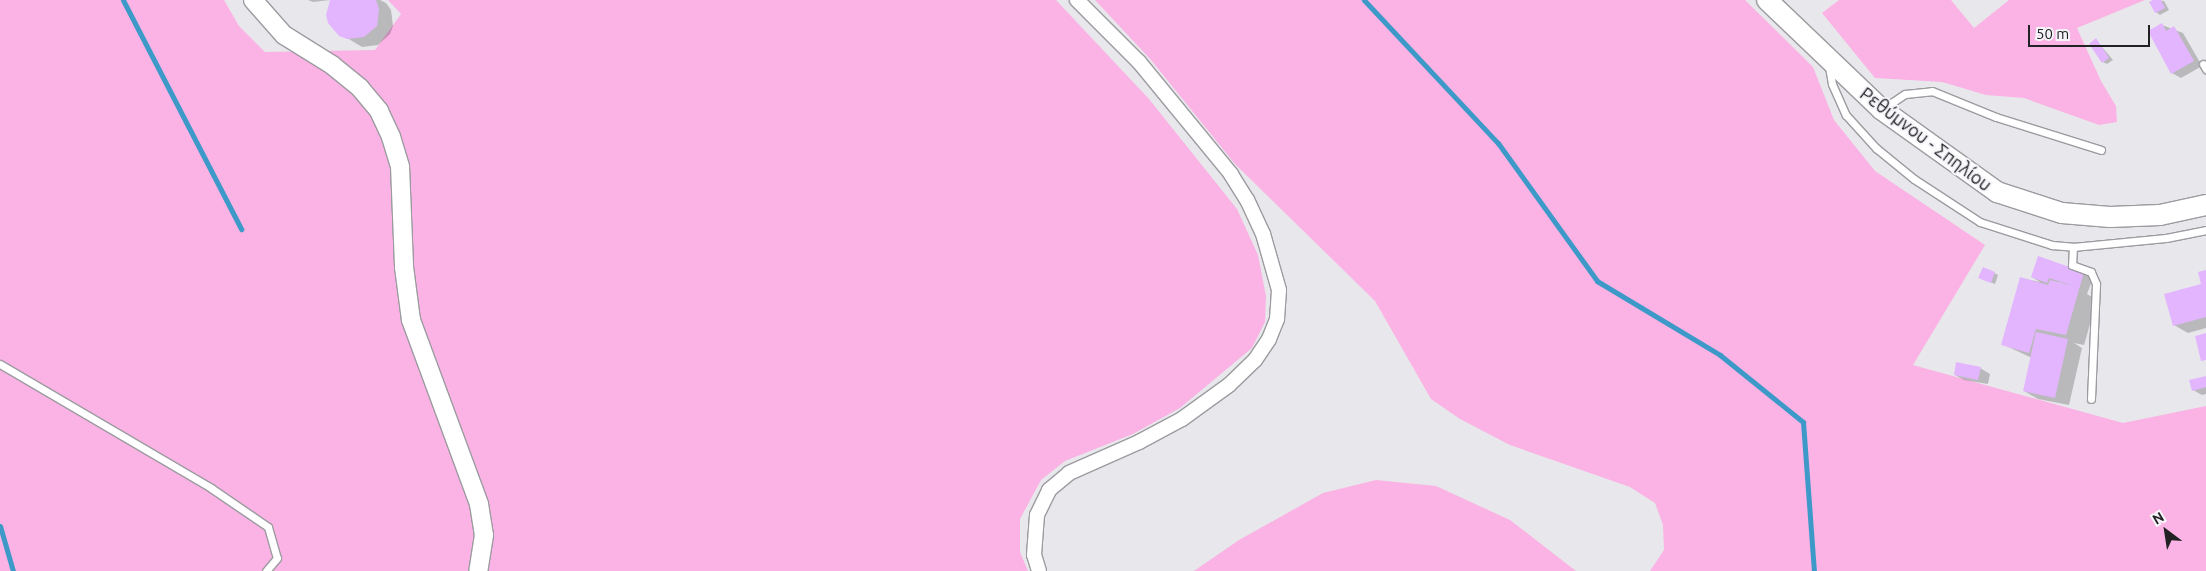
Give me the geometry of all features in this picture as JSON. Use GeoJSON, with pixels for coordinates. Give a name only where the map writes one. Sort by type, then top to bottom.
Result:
{"type":"FeatureCollection","features":[{"type":"Feature","properties":{"kind":"main road","name":"Ρεθύμνου - Σπηλίου"},"geometry":{"type":"LineString","coordinates":[[1767,0],[1881,109],[1964,171],[1997,192],[2062,213],[2110,217],[2160,215],[2206,205]]}},
{"type":"Feature","properties":{"kind":"street"},"geometry":{"type":"LineString","coordinates":[[253,0],[284,35],[332,65],[360,88],[379,111],[391,137],[400,166],[404,267],[411,320],[479,504],[484,535],[478,571]]}},
{"type":"Feature","properties":{"kind":"street"},"geometry":{"type":"LineString","coordinates":[[1039,571],[1034,555],[1037,515],[1049,490],[1069,473],[1140,442],[1182,419],[1229,385],[1255,360],[1269,339],[1277,319],[1279,290],[1263,234],[1231,174],[1139,62],[1077,0]]}},
{"type":"Feature","properties":{"kind":"lane"},"geometry":{"type":"LineString","coordinates":[[1828,60],[1832,84],[1846,114],[1876,148],[1914,180],[1980,222],[2052,245],[2073,247],[2166,238],[2206,230]]}},
{"type":"Feature","properties":{"kind":"lane"},"geometry":{"type":"LineString","coordinates":[[1881,109],[1905,94],[1932,91],[1996,117],[2102,150]]}},
{"type":"Feature","properties":{"kind":"lane"},"geometry":{"type":"LineString","coordinates":[[2073,247],[2072,265],[2090,272],[2096,284],[2091,399]]}},
{"type":"Feature","properties":{"kind":"lane"},"geometry":{"type":"LineString","coordinates":[[0,364],[211,488],[268,527],[277,558],[266,571]]}},
{"type":"Feature","properties":{"kind":"shaded area"},"geometry":{"type":"Polygon","coordinates":[[[0,0],[224,0],[239,26],[265,52],[375,50],[401,14],[388,0],[1056,0],[1149,99],[1237,209],[1258,255],[1266,296],[1265,322],[1252,348],[1180,408],[1133,434],[1065,461],[1041,480],[1020,519],[1020,552],[1028,571],[0,571],[0,0]]]}},
{"type":"Feature","properties":{"kind":"shaded area"},"geometry":{"type":"Polygon","coordinates":[[[1095,0],[1745,0],[1813,67],[1834,120],[1875,171],[1985,245],[1913,365],[2123,423],[2206,406],[2206,571],[1650,571],[1664,550],[1663,525],[1655,503],[1630,487],[1510,445],[1460,419],[1431,399],[1375,301],[1235,164],[1151,60],[1095,0]]]}},
{"type":"Feature","properties":{"kind":"shaded area"},"geometry":{"type":"Polygon","coordinates":[[[1839,0],[1951,0],[1974,28],[2009,0],[2145,0],[2077,28],[2101,81],[2116,106],[2117,122],[2099,125],[2024,98],[1986,95],[1942,82],[1875,78],[1822,13],[1839,0]]]}},
{"type":"Feature","properties":{"kind":"shaded area"},"geometry":{"type":"Polygon","coordinates":[[[1376,480],[1436,486],[1510,520],[1576,571],[1194,571],[1239,540],[1323,493],[1376,480]]]}},
{"type":"Feature","properties":{"kind":"building"},"geometry":{"type":"Polygon","coordinates":[[[330,0],[376,0],[379,9],[377,26],[364,37],[347,39],[339,36],[328,23],[326,15],[330,0]]]}},
{"type":"Feature","properties":{"kind":"building"},"geometry":{"type":"Polygon","coordinates":[[[2161,0],[2165,8],[2155,13],[2149,2],[2161,0]]]}},
{"type":"Feature","properties":{"kind":"building"},"geometry":{"type":"Polygon","coordinates":[[[2162,23],[2166,31],[2174,26],[2194,61],[2171,74],[2148,31],[2162,23]]]}},
{"type":"Feature","properties":{"kind":"building"},"geometry":{"type":"Polygon","coordinates":[[[2096,38],[2109,58],[2102,63],[2089,44],[2096,38]]]}},
{"type":"Feature","properties":{"kind":"building"},"geometry":{"type":"Polygon","coordinates":[[[2038,256],[2084,272],[2066,335],[2036,329],[2029,353],[2001,345],[2020,277],[2048,285],[2050,280],[2074,286],[2049,278],[2047,283],[2031,277],[2038,256]]]}},
{"type":"Feature","properties":{"kind":"building"},"geometry":{"type":"Polygon","coordinates":[[[1983,267],[1995,272],[1991,283],[1978,278],[1983,267]]]}},
{"type":"Feature","properties":{"kind":"building"},"geometry":{"type":"Polygon","coordinates":[[[2206,270],[2206,317],[2173,326],[2164,294],[2201,284],[2198,272],[2206,270]]]}},
{"type":"Feature","properties":{"kind":"building"},"geometry":{"type":"Polygon","coordinates":[[[2036,332],[2068,339],[2055,398],[2023,391],[2036,332]]]}},
{"type":"Feature","properties":{"kind":"building"},"geometry":{"type":"Polygon","coordinates":[[[2206,333],[2206,360],[2201,361],[2195,336],[2206,333]]]}},
{"type":"Feature","properties":{"kind":"building"},"geometry":{"type":"Polygon","coordinates":[[[1956,362],[1981,367],[1978,380],[1954,375],[1956,362]]]}},
{"type":"Feature","properties":{"kind":"building"},"geometry":{"type":"Polygon","coordinates":[[[2206,376],[2206,387],[2192,391],[2189,380],[2206,376]]]}},
{"type":"Feature","properties":{"kind":"waterway"},"geometry":{"type":"LineString","coordinates":[[123,0],[241,229]]}},
{"type":"Feature","properties":{"kind":"waterway"},"geometry":{"type":"LineString","coordinates":[[1364,0],[1498,143],[1597,281],[1720,355],[1803,422],[1814,571]]}},
{"type":"Feature","properties":{"kind":"waterway"},"geometry":{"type":"LineString","coordinates":[[0,526],[13,571]]}}]}
